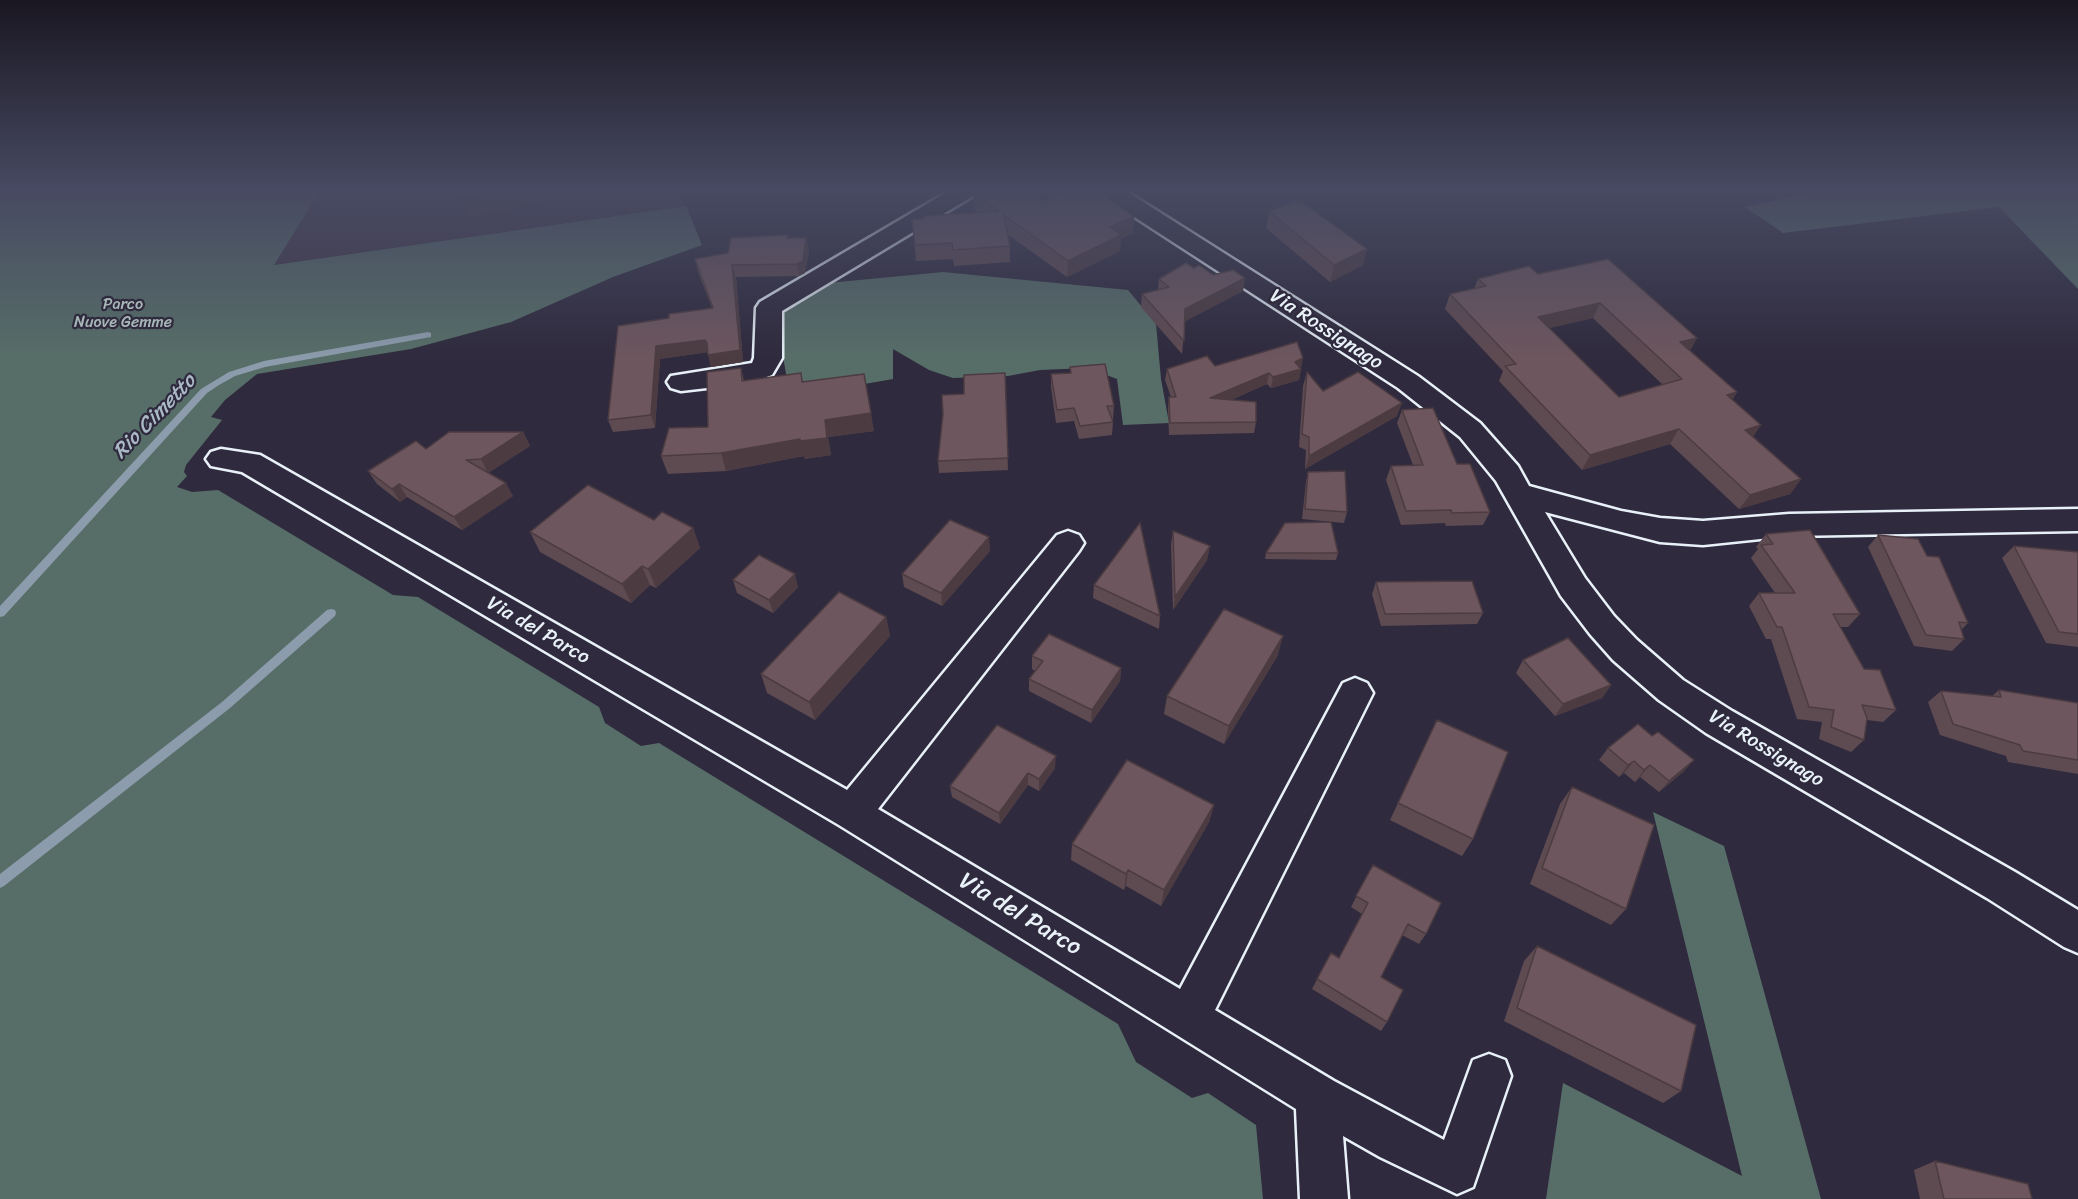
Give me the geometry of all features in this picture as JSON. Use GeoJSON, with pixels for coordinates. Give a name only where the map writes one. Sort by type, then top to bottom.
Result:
{"type":"FeatureCollection","features":[{"type":"Feature","properties":{"kind":"street"},"geometry":{"type":"LineString","coordinates":[[681,382],[750,374],[762,369],[768,358],[769,308],[871,247]]}},
{"type":"Feature","properties":{"kind":"street","name":"Via Rossignago"},"geometry":{"type":"LineString","coordinates":[[1196,247],[1432,400],[1470,430],[1507,474],[1573,586],[1602,625],[1632,656],[1671,690],[1719,722],[2001,885],[2078,933]]}},
{"type":"Feature","properties":{"kind":"street","name":"Via del Parco"},"geometry":{"type":"LineString","coordinates":[[221,459],[249,462],[852,813],[1318,1097],[1396,1141],[1457,1171],[1489,1076]]}},
{"type":"Feature","properties":{"kind":"street"},"geometry":{"type":"LineString","coordinates":[[1519,494],[1621,522],[1660,530],[1703,533],[1789,525],[2078,520]]}},
{"type":"Feature","properties":{"kind":"street"},"geometry":{"type":"LineString","coordinates":[[852,813],[1068,543]]}},
{"type":"Feature","properties":{"kind":"street"},"geometry":{"type":"LineString","coordinates":[[1189,1017],[1355,693]]}},
{"type":"Feature","properties":{"kind":"street"},"geometry":{"type":"LineString","coordinates":[[1318,1097],[1324,1199]]}},
{"type":"Feature","properties":{"kind":"shaded area"},"geometry":{"type":"Polygon","coordinates":[[[284,247],[399,247],[273,265],[284,247]]]}},
{"type":"Feature","properties":{"kind":"green space","name":"Parco Nuove Gemme"},"geometry":{"type":"Polygon","coordinates":[[[0,247],[285,247],[274,265],[400,247],[697,247],[613,277],[511,322],[411,349],[257,374],[225,400],[211,417],[222,420],[186,465],[184,472],[187,476],[177,487],[192,492],[218,490],[393,595],[418,597],[599,707],[605,723],[641,746],[659,743],[1118,1024],[1136,1062],[1192,1098],[1208,1093],[1256,1125],[1263,1199],[0,1199],[0,247]]]}},
{"type":"Feature","properties":{"kind":"green space"},"geometry":{"type":"Polygon","coordinates":[[[2037,247],[2078,247],[2078,289],[2037,247]]]}},
{"type":"Feature","properties":{"kind":"green space"},"geometry":{"type":"Polygon","coordinates":[[[943,272],[1128,290],[1156,324],[1161,379],[1169,423],[1123,425],[1117,379],[1088,368],[1040,370],[1008,376],[953,378],[929,370],[893,349],[893,379],[790,397],[775,310],[828,283],[943,272]]]}},
{"type":"Feature","properties":{"kind":"green space"},"geometry":{"type":"Polygon","coordinates":[[[1653,812],[1724,846],[1821,1199],[1546,1199],[1563,1083],[1742,1176],[1653,812]]]}},
{"type":"Feature","properties":{"kind":"building"},"geometry":{"type":"Polygon","coordinates":[[[729,247],[805,247],[803,261],[797,264],[732,265],[740,350],[708,355],[705,340],[656,346],[651,415],[608,420],[618,326],[669,318],[669,314],[713,308],[695,259],[728,253],[729,247]]]}},
{"type":"Feature","properties":{"kind":"building"},"geometry":{"type":"Polygon","coordinates":[[[953,247],[996,247],[953,250],[953,247]]]}},
{"type":"Feature","properties":{"kind":"building"},"geometry":{"type":"Polygon","coordinates":[[[1048,247],[1097,247],[1068,261],[1048,247]]]}},
{"type":"Feature","properties":{"kind":"building"},"geometry":{"type":"Polygon","coordinates":[[[1312,247],[1364,247],[1367,249],[1334,265],[1312,247]]]}},
{"type":"Feature","properties":{"kind":"building"},"geometry":{"type":"Polygon","coordinates":[[[1608,259],[1697,338],[1680,342],[1737,392],[1727,395],[1761,425],[1745,430],[1801,479],[1750,495],[1679,429],[1590,455],[1505,366],[1516,364],[1450,294],[1486,286],[1478,279],[1529,266],[1538,274],[1608,259]],[[1600,303],[1538,317],[1619,397],[1682,379],[1600,303]]]}},
{"type":"Feature","properties":{"kind":"building"},"geometry":{"type":"Polygon","coordinates":[[[1186,263],[1194,268],[1199,265],[1213,275],[1233,270],[1245,278],[1185,309],[1184,341],[1142,294],[1169,287],[1159,279],[1186,263]]]}},
{"type":"Feature","properties":{"kind":"building"},"geometry":{"type":"Polygon","coordinates":[[[1297,342],[1303,358],[1295,362],[1301,369],[1273,377],[1269,373],[1210,398],[1256,402],[1256,422],[1170,423],[1169,397],[1176,397],[1167,369],[1207,356],[1215,366],[1297,342]]]}},
{"type":"Feature","properties":{"kind":"building"},"geometry":{"type":"Polygon","coordinates":[[[1105,364],[1114,406],[1107,406],[1113,422],[1080,426],[1074,408],[1057,410],[1051,374],[1071,373],[1070,367],[1105,364]]]}},
{"type":"Feature","properties":{"kind":"building"},"geometry":{"type":"Polygon","coordinates":[[[741,368],[742,381],[801,373],[802,382],[864,374],[871,413],[825,420],[827,438],[800,441],[800,439],[721,453],[661,456],[669,428],[708,427],[707,372],[741,368]]]}},
{"type":"Feature","properties":{"kind":"building"},"geometry":{"type":"Polygon","coordinates":[[[1307,372],[1323,391],[1358,372],[1402,403],[1309,456],[1309,437],[1302,434],[1307,372]]]}},
{"type":"Feature","properties":{"kind":"building"},"geometry":{"type":"Polygon","coordinates":[[[1005,373],[1008,458],[938,461],[943,414],[942,395],[964,394],[964,375],[1005,373]]]}},
{"type":"Feature","properties":{"kind":"building"},"geometry":{"type":"Polygon","coordinates":[[[1433,408],[1457,464],[1470,464],[1490,512],[1406,511],[1391,466],[1423,465],[1402,410],[1433,408]]]}},
{"type":"Feature","properties":{"kind":"building"},"geometry":{"type":"Polygon","coordinates":[[[449,432],[523,432],[481,459],[466,460],[506,483],[454,517],[399,484],[392,489],[368,471],[416,441],[426,449],[449,432]]]}},
{"type":"Feature","properties":{"kind":"building"},"geometry":{"type":"Polygon","coordinates":[[[1345,471],[1347,512],[1305,509],[1308,472],[1345,471]]]}},
{"type":"Feature","properties":{"kind":"building"},"geometry":{"type":"Polygon","coordinates":[[[588,485],[654,520],[662,512],[693,528],[648,569],[642,566],[622,584],[530,532],[588,485]]]}},
{"type":"Feature","properties":{"kind":"building"},"geometry":{"type":"Polygon","coordinates":[[[950,520],[989,537],[941,593],[902,574],[950,520]]]}},
{"type":"Feature","properties":{"kind":"building"},"geometry":{"type":"Polygon","coordinates":[[[1331,522],[1338,553],[1266,553],[1285,523],[1331,522]]]}},
{"type":"Feature","properties":{"kind":"building"},"geometry":{"type":"Polygon","coordinates":[[[1140,523],[1160,616],[1094,585],[1140,523]]]}},
{"type":"Feature","properties":{"kind":"building"},"geometry":{"type":"Polygon","coordinates":[[[1810,530],[1860,614],[1833,614],[1864,669],[1880,670],[1896,710],[1862,705],[1867,718],[1864,740],[1831,727],[1834,710],[1809,707],[1782,627],[1777,627],[1759,593],[1795,593],[1761,545],[1773,544],[1766,534],[1810,530]]]}},
{"type":"Feature","properties":{"kind":"building"},"geometry":{"type":"Polygon","coordinates":[[[1173,531],[1210,546],[1175,597],[1173,531]]]}},
{"type":"Feature","properties":{"kind":"building"},"geometry":{"type":"Polygon","coordinates":[[[1878,535],[1918,539],[1927,556],[1939,557],[1968,623],[1959,622],[1964,639],[1926,635],[1878,535]]]}},
{"type":"Feature","properties":{"kind":"building"},"geometry":{"type":"Polygon","coordinates":[[[2014,546],[2078,552],[2078,634],[2059,632],[2014,546]]]}},
{"type":"Feature","properties":{"kind":"building"},"geometry":{"type":"Polygon","coordinates":[[[759,555],[795,574],[769,600],[733,580],[759,555]]]}},
{"type":"Feature","properties":{"kind":"building"},"geometry":{"type":"Polygon","coordinates":[[[1472,581],[1483,613],[1385,614],[1376,582],[1472,581]]]}},
{"type":"Feature","properties":{"kind":"building"},"geometry":{"type":"Polygon","coordinates":[[[839,592],[886,617],[809,702],[761,674],[839,592]]]}},
{"type":"Feature","properties":{"kind":"building"},"geometry":{"type":"Polygon","coordinates":[[[1224,609],[1283,636],[1229,726],[1167,696],[1224,609]]]}},
{"type":"Feature","properties":{"kind":"building"},"geometry":{"type":"Polygon","coordinates":[[[1049,634],[1121,668],[1092,710],[1029,679],[1043,661],[1032,656],[1049,634]]]}},
{"type":"Feature","properties":{"kind":"building"},"geometry":{"type":"Polygon","coordinates":[[[1568,638],[1611,685],[1563,704],[1523,660],[1568,638]]]}},
{"type":"Feature","properties":{"kind":"building"},"geometry":{"type":"Polygon","coordinates":[[[1999,690],[2078,703],[2078,760],[2023,751],[2020,745],[1953,724],[1941,691],[2001,697],[1999,690]]]}},
{"type":"Feature","properties":{"kind":"building"},"geometry":{"type":"Polygon","coordinates":[[[1437,720],[1508,752],[1473,839],[1398,803],[1437,720]]]}},
{"type":"Feature","properties":{"kind":"building"},"geometry":{"type":"Polygon","coordinates":[[[1638,724],[1652,736],[1658,732],[1694,760],[1669,781],[1650,765],[1644,770],[1634,761],[1628,765],[1608,748],[1638,724]]]}},
{"type":"Feature","properties":{"kind":"building"},"geometry":{"type":"Polygon","coordinates":[[[997,725],[1056,756],[1039,779],[1028,773],[999,813],[950,786],[997,725]]]}},
{"type":"Feature","properties":{"kind":"building"},"geometry":{"type":"Polygon","coordinates":[[[1127,760],[1214,805],[1164,890],[1128,870],[1126,874],[1072,844],[1127,760]]]}},
{"type":"Feature","properties":{"kind":"building"},"geometry":{"type":"Polygon","coordinates":[[[1572,787],[1654,825],[1626,909],[1542,868],[1572,787]]]}},
{"type":"Feature","properties":{"kind":"building"},"geometry":{"type":"Polygon","coordinates":[[[1373,865],[1441,903],[1426,934],[1408,924],[1381,977],[1403,990],[1387,1022],[1317,979],[1331,953],[1339,958],[1368,903],[1356,896],[1373,865]]]}},
{"type":"Feature","properties":{"kind":"building"},"geometry":{"type":"Polygon","coordinates":[[[1537,946],[1696,1025],[1681,1091],[1517,1008],[1537,946]]]}},
{"type":"Feature","properties":{"kind":"building"},"geometry":{"type":"Polygon","coordinates":[[[1935,1161],[2028,1184],[2032,1199],[1944,1199],[1935,1161]]]}},
{"type":"Feature","properties":{"kind":"waterway","name":"Rio Cimetto"},"geometry":{"type":"LineString","coordinates":[[0,613],[204,391],[216,383],[232,374],[264,364],[428,335]]}},
{"type":"Feature","properties":{"kind":"waterway"},"geometry":{"type":"LineString","coordinates":[[0,882],[226,705],[331,613]]}}]}
